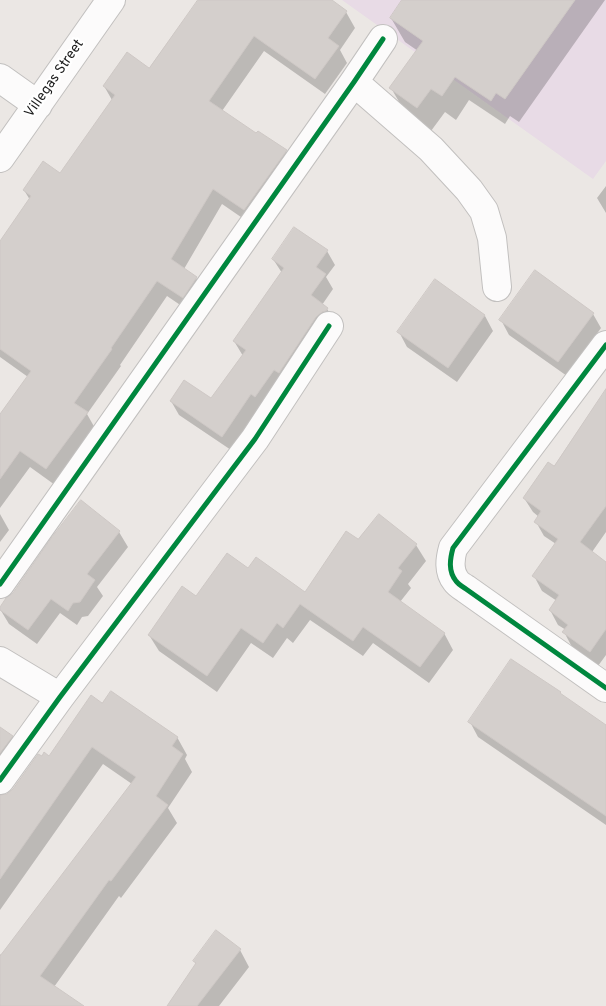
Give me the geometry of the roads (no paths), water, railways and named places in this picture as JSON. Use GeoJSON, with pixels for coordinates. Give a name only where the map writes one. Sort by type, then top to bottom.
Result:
{"type":"FeatureCollection","features":[{"type":"Feature","properties":{"kind":"street","name":"Villegas Street"},"geometry":{"type":"LineString","coordinates":[[0,158],[110,0]]}},
{"type":"Feature","properties":{"kind":"street"},"geometry":{"type":"LineString","coordinates":[[0,584],[383,39]]}},
{"type":"Feature","properties":{"kind":"street"},"geometry":{"type":"LineString","coordinates":[[0,78],[38,105]]}},
{"type":"Feature","properties":{"kind":"street"},"geometry":{"type":"LineString","coordinates":[[354,82],[431,149],[469,190],[484,211],[492,238],[497,287]]}},
{"type":"Feature","properties":{"kind":"street"},"geometry":{"type":"LineString","coordinates":[[0,780],[255,439],[329,326]]}},
{"type":"Feature","properties":{"kind":"street"},"geometry":{"type":"LineString","coordinates":[[606,345],[453,548],[450,560],[451,571],[455,580],[606,688]]}},
{"type":"Feature","properties":{"kind":"street"},"geometry":{"type":"LineString","coordinates":[[0,661],[60,698]]}}]}
